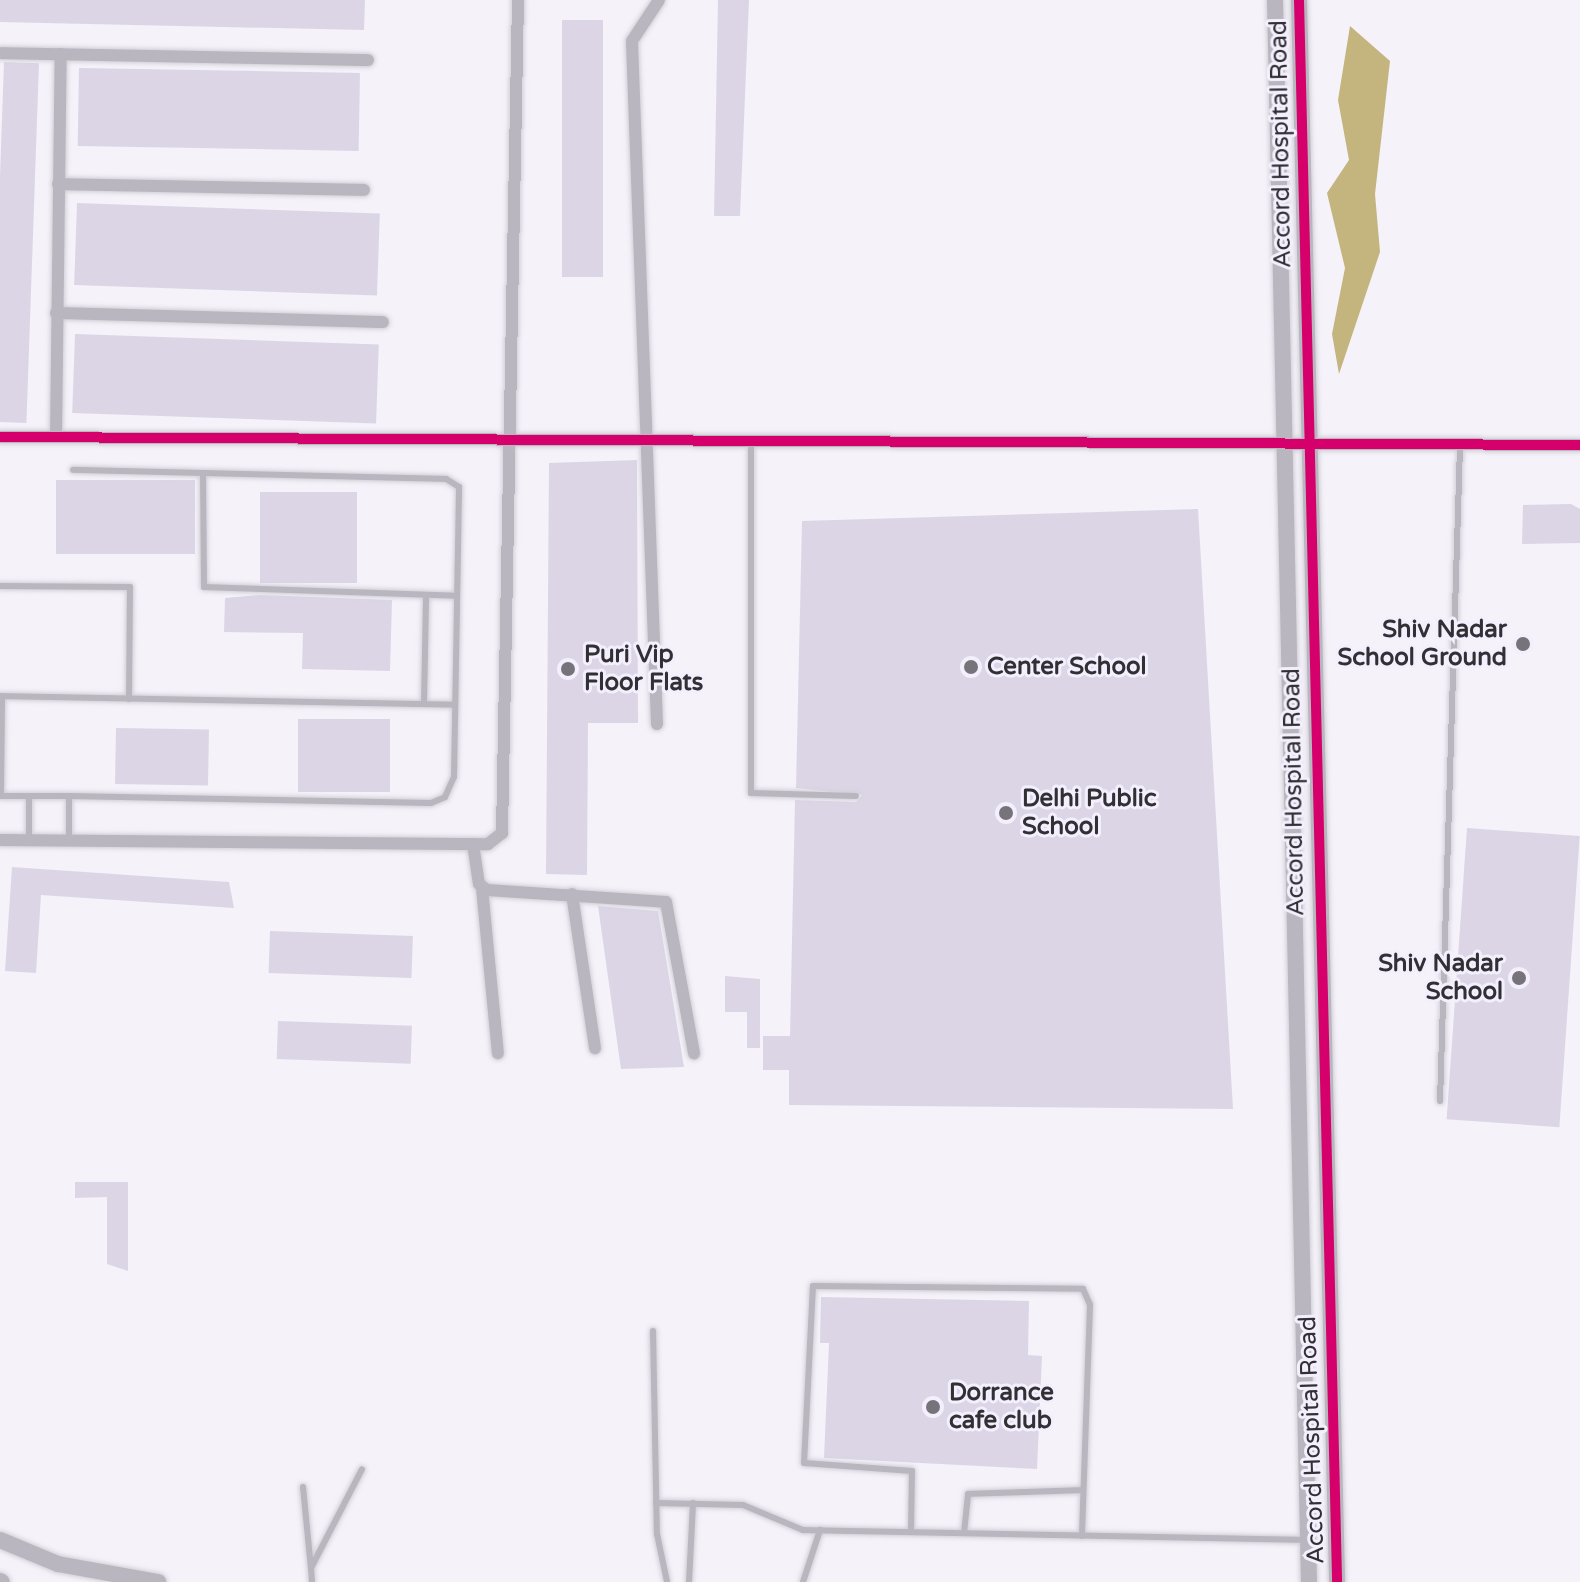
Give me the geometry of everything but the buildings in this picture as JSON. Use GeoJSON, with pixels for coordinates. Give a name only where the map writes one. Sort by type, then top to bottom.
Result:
{"type":"FeatureCollection","features":[{"type":"Feature","properties":{"kind":"street"},"geometry":{"type":"LineString","coordinates":[[0,840],[473,844],[496,840],[506,822],[518,0]]}},
{"type":"Feature","properties":{"kind":"street"},"geometry":{"type":"LineString","coordinates":[[657,724],[652,437],[632,41],[659,0]]}},
{"type":"Feature","properties":{"kind":"street"},"geometry":{"type":"LineString","coordinates":[[1275,0],[1309,1582]]}},
{"type":"Feature","properties":{"kind":"street","name":"Accord Hospital Road"},"geometry":{"type":"LineString","coordinates":[[1299,0],[1337,1582]]}},
{"type":"Feature","properties":{"kind":"street"},"geometry":{"type":"LineString","coordinates":[[0,53],[368,60]]}},
{"type":"Feature","properties":{"kind":"street"},"geometry":{"type":"LineString","coordinates":[[56,437],[61,54]]}},
{"type":"Feature","properties":{"kind":"street"},"geometry":{"type":"LineString","coordinates":[[58,184],[364,190]]}},
{"type":"Feature","properties":{"kind":"street"},"geometry":{"type":"LineString","coordinates":[[56,313],[383,322]]}},
{"type":"Feature","properties":{"kind":"street"},"geometry":{"type":"LineString","coordinates":[[0,437],[652,437],[1286,448],[1580,445]]}},
{"type":"Feature","properties":{"kind":"street"},"geometry":{"type":"LineString","coordinates":[[473,844],[482,888],[498,1053]]}},
{"type":"Feature","properties":{"kind":"street"},"geometry":{"type":"LineString","coordinates":[[482,888],[666,902],[694,1053]]}},
{"type":"Feature","properties":{"kind":"street"},"geometry":{"type":"LineString","coordinates":[[572,894],[595,1048]]}},
{"type":"Feature","properties":{"kind":"street"},"geometry":{"type":"LineString","coordinates":[[0,1540],[58,1564],[158,1582]]}},
{"type":"Feature","properties":{"kind":"lane"},"geometry":{"type":"LineString","coordinates":[[751,439],[751,793],[856,796]]}},
{"type":"Feature","properties":{"kind":"lane"},"geometry":{"type":"LineString","coordinates":[[1440,1101],[1460,447]]}},
{"type":"Feature","properties":{"kind":"lane"},"geometry":{"type":"LineString","coordinates":[[73,470],[454,480],[457,596],[454,777],[445,797],[431,803],[0,796],[1,696],[455,705]]}},
{"type":"Feature","properties":{"kind":"lane"},"geometry":{"type":"LineString","coordinates":[[203,473],[204,587],[457,596]]}},
{"type":"Feature","properties":{"kind":"lane"},"geometry":{"type":"LineString","coordinates":[[0,586],[130,587],[129,699]]}},
{"type":"Feature","properties":{"kind":"lane"},"geometry":{"type":"LineString","coordinates":[[424,704],[426,595]]}},
{"type":"Feature","properties":{"kind":"lane"},"geometry":{"type":"LineString","coordinates":[[29,796],[29,840]]}},
{"type":"Feature","properties":{"kind":"lane"},"geometry":{"type":"LineString","coordinates":[[69,796],[69,841]]}},
{"type":"Feature","properties":{"kind":"lane"},"geometry":{"type":"LineString","coordinates":[[911,1532],[912,1471],[804,1463],[813,1286],[1083,1289],[1090,1305],[1082,1536]]}},
{"type":"Feature","properties":{"kind":"lane"},"geometry":{"type":"LineString","coordinates":[[653,1331],[656,1503],[667,1582]]}},
{"type":"Feature","properties":{"kind":"lane"},"geometry":{"type":"LineString","coordinates":[[311,1568],[362,1469]]}},
{"type":"Feature","properties":{"kind":"lane"},"geometry":{"type":"LineString","coordinates":[[303,1487],[312,1582]]}},
{"type":"Feature","properties":{"kind":"lane"},"geometry":{"type":"LineString","coordinates":[[964,1533],[968,1494],[1082,1490]]}},
{"type":"Feature","properties":{"kind":"lane"},"geometry":{"type":"LineString","coordinates":[[656,1503],[743,1505],[789,1527],[820,1530],[1309,1540]]}},
{"type":"Feature","properties":{"kind":"lane"},"geometry":{"type":"LineString","coordinates":[[689,1582],[693,1503]]}},
{"type":"Feature","properties":{"kind":"lane"},"geometry":{"type":"LineString","coordinates":[[803,1582],[820,1530]]}},
{"type":"Feature","properties":{"kind":"shaded area"},"geometry":{"type":"Polygon","coordinates":[[[1350,26],[1390,61],[1375,194],[1380,252],[1339,374],[1332,334],[1345,268],[1327,193],[1349,160],[1338,100],[1350,26]]]}},
{"type":"Feature","properties":{"kind":"cycle path"},"geometry":{"type":"LineString","coordinates":[[1299,0],[1337,1582]]}},
{"type":"Feature","properties":{"kind":"cycle path"},"geometry":{"type":"LineString","coordinates":[[0,437],[1580,445]]}},
{"type":"Feature","properties":{"kind":"place","name":"Shiv Nadar School Ground"},"geometry":{"type":"Point","coordinates":[1523,644]}},
{"type":"Feature","properties":{"kind":"place","name":"Center School"},"geometry":{"type":"Point","coordinates":[971,667]}},
{"type":"Feature","properties":{"kind":"place","name":"Puri Vip Floor Flats"},"geometry":{"type":"Point","coordinates":[568,669]}},
{"type":"Feature","properties":{"kind":"place","name":"Delhi Public School"},"geometry":{"type":"Point","coordinates":[1006,813]}},
{"type":"Feature","properties":{"kind":"place","name":"Shiv Nadar School"},"geometry":{"type":"Point","coordinates":[1519,978]}},
{"type":"Feature","properties":{"kind":"place","name":"Dorrance cafe club"},"geometry":{"type":"Point","coordinates":[933,1407]}}]}
